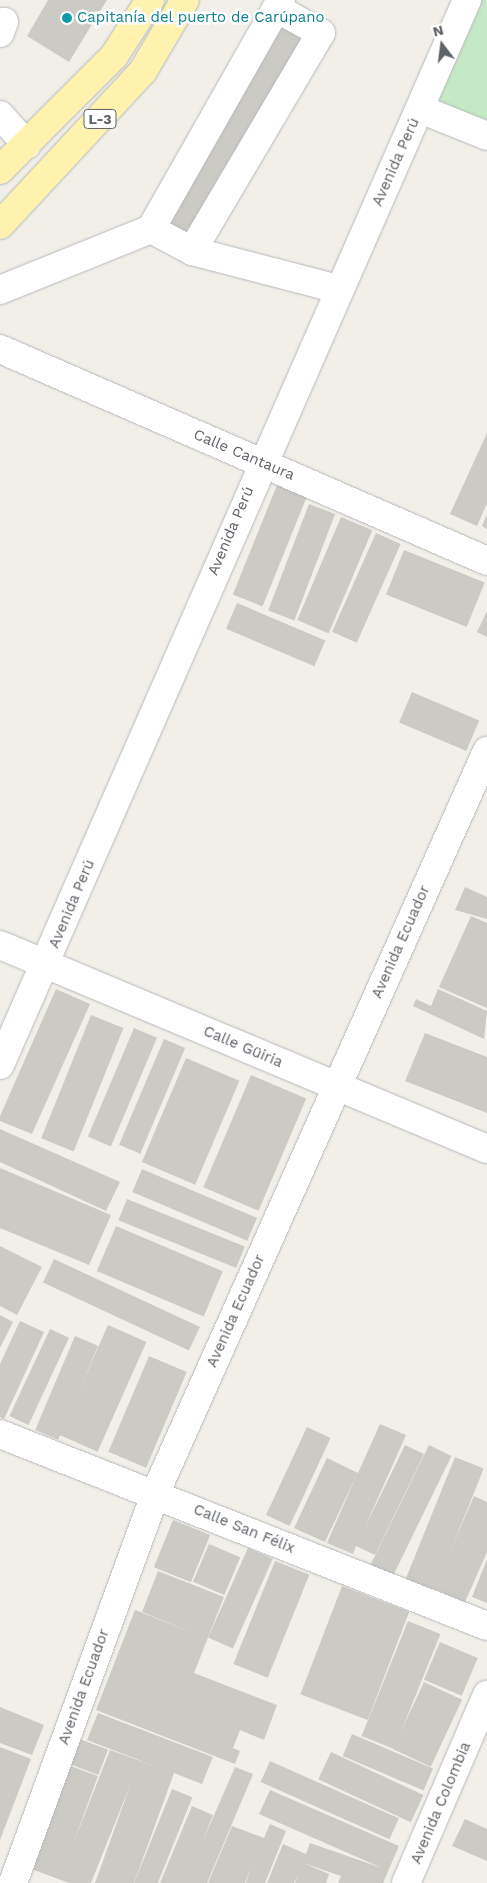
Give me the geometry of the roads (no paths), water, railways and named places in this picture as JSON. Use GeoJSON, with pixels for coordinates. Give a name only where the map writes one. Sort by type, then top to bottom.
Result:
{"type":"FeatureCollection","features":[{"type":"Feature","properties":{"kind":"main road","name":"L-3"},"geometry":{"type":"LineString","coordinates":[[0,170],[114,56],[150,0]]}},
{"type":"Feature","properties":{"kind":"main road","name":"L-3"},"geometry":{"type":"LineString","coordinates":[[0,225],[143,71],[185,0]]}},
{"type":"Feature","properties":{"kind":"street","name":"Avenida Perú"},"geometry":{"type":"LineString","coordinates":[[0,1065],[46,964],[261,462],[467,0]]}},
{"type":"Feature","properties":{"kind":"street"},"geometry":{"type":"LineString","coordinates":[[0,290],[151,229],[279,4],[321,33],[192,251]]}},
{"type":"Feature","properties":{"kind":"street"},"geometry":{"type":"LineString","coordinates":[[420,109],[487,136]]}},
{"type":"Feature","properties":{"kind":"street"},"geometry":{"type":"LineString","coordinates":[[0,115],[27,145]]}},
{"type":"Feature","properties":{"kind":"street"},"geometry":{"type":"LineString","coordinates":[[151,229],[192,251],[338,289]]}},
{"type":"Feature","properties":{"kind":"street","name":"Calle Cantaura"},"geometry":{"type":"LineString","coordinates":[[0,349],[487,561]]}},
{"type":"Feature","properties":{"kind":"street","name":"Avenida Ecuador"},"geometry":{"type":"LineString","coordinates":[[12,1880],[155,1494],[487,752]]}},
{"type":"Feature","properties":{"kind":"street","name":"Calle Güiria"},"geometry":{"type":"LineString","coordinates":[[0,945],[487,1149]]}},
{"type":"Feature","properties":{"kind":"street","name":"Calle San Félix"},"geometry":{"type":"LineString","coordinates":[[0,1434],[487,1626]]}},
{"type":"Feature","properties":{"kind":"street","name":"Avenida Colombia"},"geometry":{"type":"LineString","coordinates":[[406,1883],[487,1695]]}},
{"type":"Feature","properties":{"kind":"place","name":"Capitanía del puerto de Carúpano"},"geometry":{"type":"Point","coordinates":[67,18]}}]}
